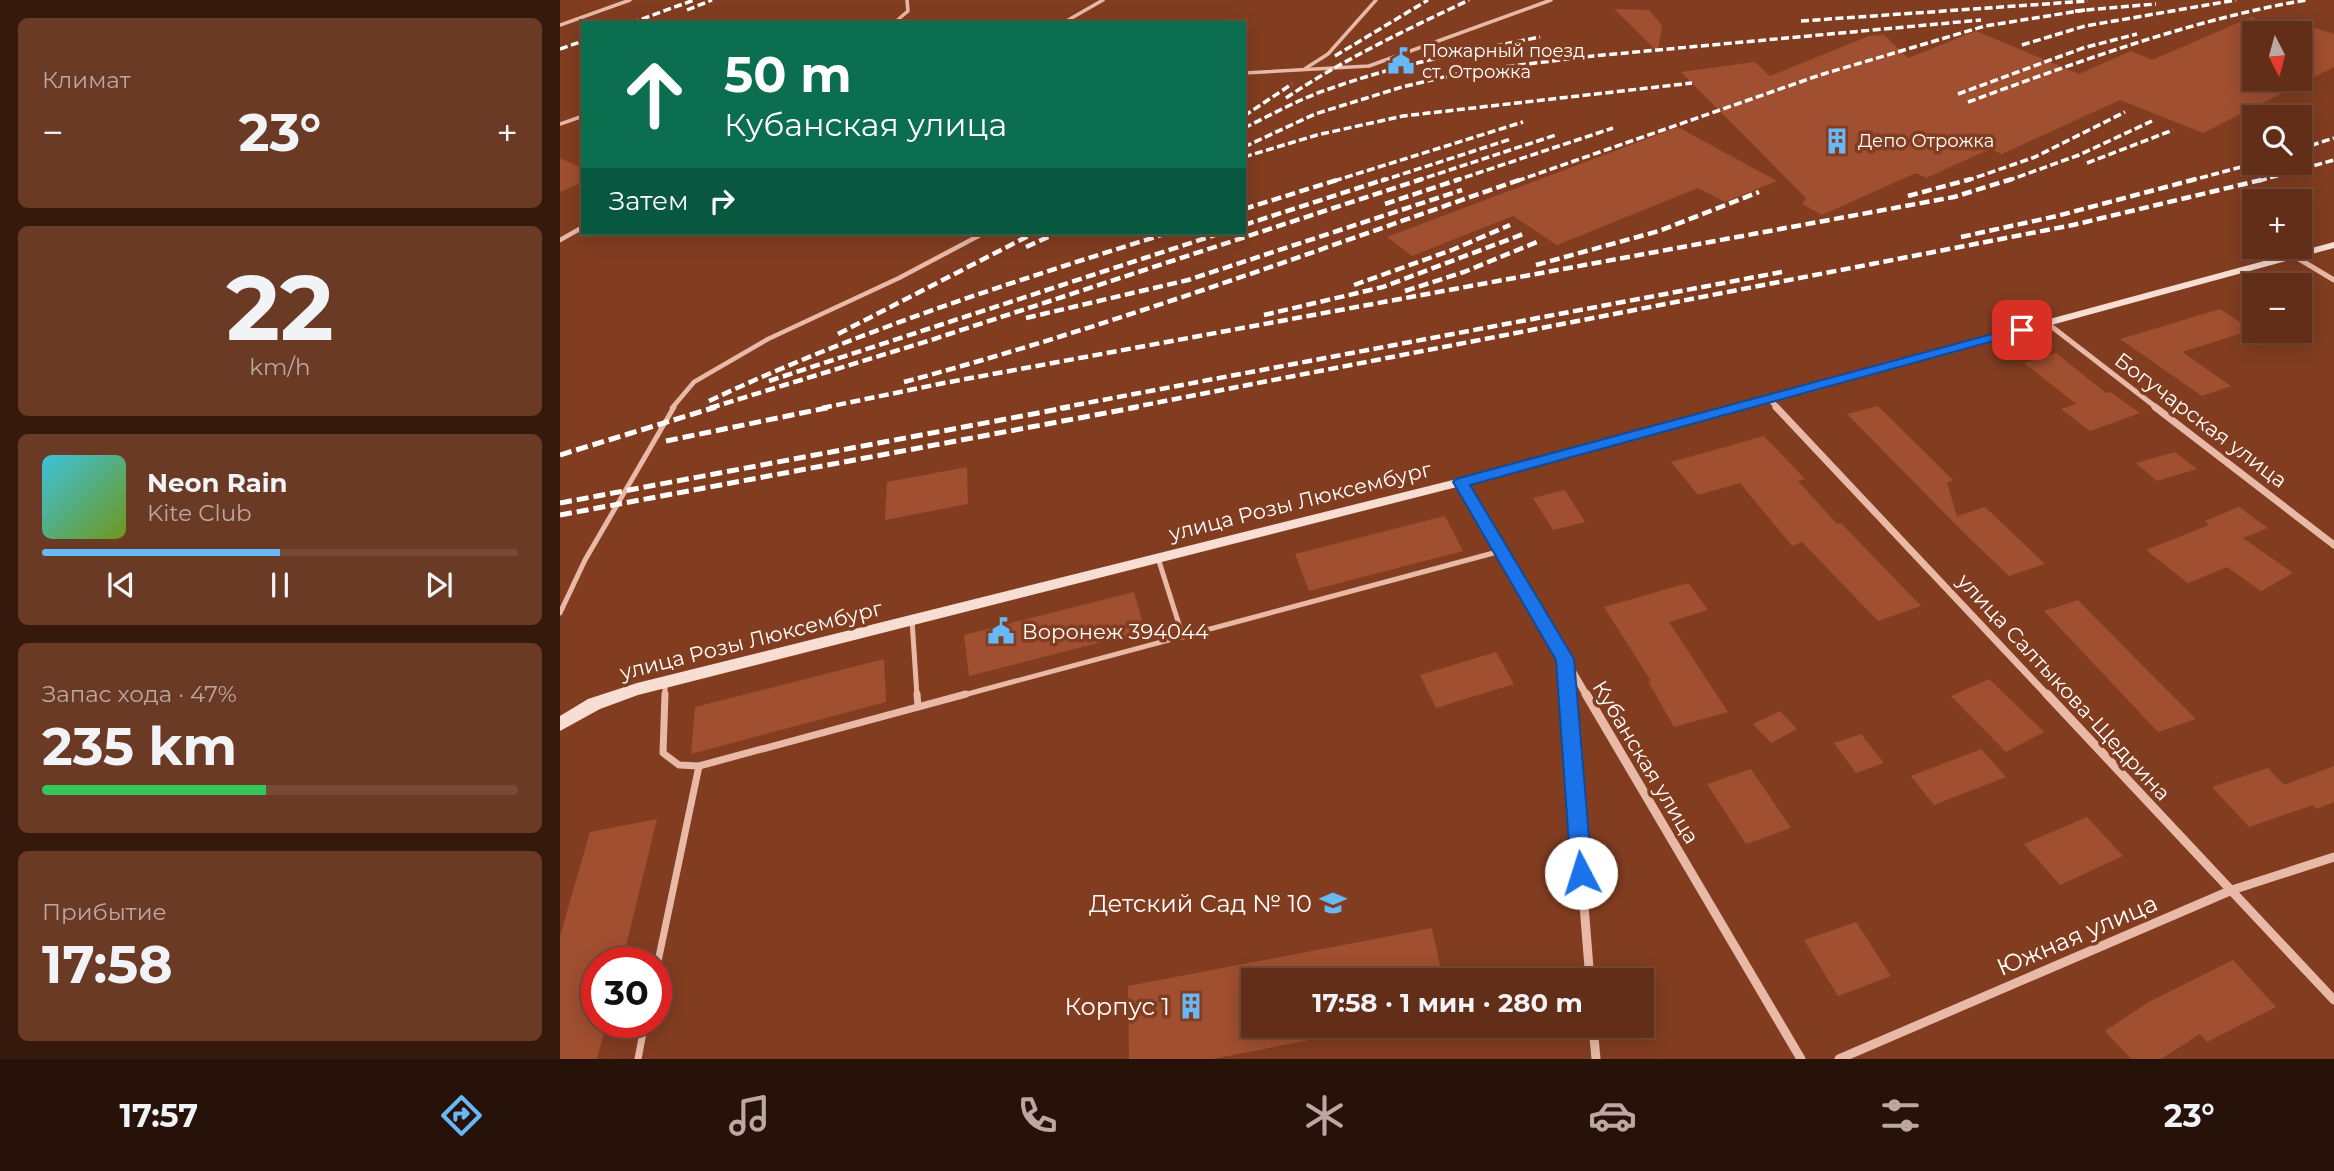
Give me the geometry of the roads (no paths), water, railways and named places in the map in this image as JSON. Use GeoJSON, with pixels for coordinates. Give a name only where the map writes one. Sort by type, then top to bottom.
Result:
{"type":"FeatureCollection","features":[{"type":"Feature","properties":{"kind":"street","name":"улица Розы Люксембург"},"geometry":{"type":"LineString","coordinates":[[2312,251],[2334,245]]}},
{"type":"Feature","properties":{"kind":"street","name":"улица Розы Люксембург"},"geometry":{"type":"LineString","coordinates":[[561,721],[594,704],[665,682],[1461,482],[2283,259]]}},
{"type":"Feature","properties":{"kind":"street"},"geometry":{"type":"LineString","coordinates":[[2299,259],[2334,280]]}},
{"type":"Feature","properties":{"kind":"street","name":"Богучарская улица"},"geometry":{"type":"LineString","coordinates":[[2047,323],[2334,545]]}},
{"type":"Feature","properties":{"kind":"street","name":"улица Салтыкова-Щедрина"},"geometry":{"type":"LineString","coordinates":[[1768,398],[2334,1000]]}},
{"type":"Feature","properties":{"kind":"street","name":"Кубанская улица"},"geometry":{"type":"LineString","coordinates":[[1461,482],[1801,1059]]}},
{"type":"Feature","properties":{"kind":"street"},"geometry":{"type":"LineString","coordinates":[[1565,659],[1589,968]]}},
{"type":"Feature","properties":{"kind":"street","name":"Южная улица"},"geometry":{"type":"LineString","coordinates":[[1839,1059],[2232,890],[2334,857]]}},
{"type":"Feature","properties":{"kind":"street"},"geometry":{"type":"LineString","coordinates":[[1594,1038],[1596,1059]]}},
{"type":"Feature","properties":{"kind":"lane"},"geometry":{"type":"LineString","coordinates":[[560,25],[630,0]]}},
{"type":"Feature","properties":{"kind":"lane"},"geometry":{"type":"LineString","coordinates":[[896,21],[908,11],[907,0]]}},
{"type":"Feature","properties":{"kind":"lane"},"geometry":{"type":"LineString","coordinates":[[1068,21],[1082,15],[1103,0]]}},
{"type":"Feature","properties":{"kind":"lane"},"geometry":{"type":"LineString","coordinates":[[1306,68],[1328,54],[1376,0]]}},
{"type":"Feature","properties":{"kind":"lane"},"geometry":{"type":"LineString","coordinates":[[1246,73],[1306,68],[1345,71],[1369,66],[1551,0]]}},
{"type":"Feature","properties":{"kind":"lane"},"geometry":{"type":"LineString","coordinates":[[560,124],[581,117]]}},
{"type":"Feature","properties":{"kind":"lane"},"geometry":{"type":"LineString","coordinates":[[560,240],[581,228]]}},
{"type":"Feature","properties":{"kind":"lane"},"geometry":{"type":"LineString","coordinates":[[560,613],[585,560],[666,416],[694,382],[768,340],[899,278],[980,235]]}},
{"type":"Feature","properties":{"kind":"lane"},"geometry":{"type":"LineString","coordinates":[[665,682],[663,753],[679,765],[699,766],[726,761],[918,706],[1502,551]]}},
{"type":"Feature","properties":{"kind":"lane"},"geometry":{"type":"LineString","coordinates":[[1158,558],[1183,637]]}},
{"type":"Feature","properties":{"kind":"lane"},"geometry":{"type":"LineString","coordinates":[[912,620],[918,706]]}},
{"type":"Feature","properties":{"kind":"lane"},"geometry":{"type":"LineString","coordinates":[[661,947],[699,766]]}},
{"type":"Feature","properties":{"kind":"lane"},"geometry":{"type":"LineString","coordinates":[[638,1059],[642,1038]]}},
{"type":"Feature","properties":{"kind":"railway"},"geometry":{"type":"LineString","coordinates":[[636,21],[694,0]]}},
{"type":"Feature","properties":{"kind":"railway"},"geometry":{"type":"LineString","coordinates":[[687,10],[712,0]]}},
{"type":"Feature","properties":{"kind":"railway"},"geometry":{"type":"LineString","coordinates":[[1335,56],[1428,0]]}},
{"type":"Feature","properties":{"kind":"railway"},"geometry":{"type":"LineString","coordinates":[[1286,98],[1353,58],[1469,0]]}},
{"type":"Feature","properties":{"kind":"railway"},"geometry":{"type":"LineString","coordinates":[[2022,45],[2085,26],[2236,0]]}},
{"type":"Feature","properties":{"kind":"railway"},"geometry":{"type":"LineString","coordinates":[[1968,102],[2093,57],[2177,31],[2263,8],[2306,0]]}},
{"type":"Feature","properties":{"kind":"railway"},"geometry":{"type":"LineString","coordinates":[[1801,21],[2088,1]]}},
{"type":"Feature","properties":{"kind":"railway"},"geometry":{"type":"LineString","coordinates":[[2083,10],[2156,4]]}},
{"type":"Feature","properties":{"kind":"railway"},"geometry":{"type":"LineString","coordinates":[[1517,181],[1820,75],[1985,26],[2083,10]]}},
{"type":"Feature","properties":{"kind":"railway"},"geometry":{"type":"LineString","coordinates":[[2075,11],[2083,10]]}},
{"type":"Feature","properties":{"kind":"railway"},"geometry":{"type":"LineString","coordinates":[[1246,146],[1315,114],[1402,87],[1470,71],[1593,56],[1981,20]]}},
{"type":"Feature","properties":{"kind":"railway"},"geometry":{"type":"LineString","coordinates":[[1958,94],[2083,48],[2137,34]]}},
{"type":"Feature","properties":{"kind":"railway"},"geometry":{"type":"LineString","coordinates":[[1246,127],[1309,96],[1357,79],[1540,37]]}},
{"type":"Feature","properties":{"kind":"railway"},"geometry":{"type":"LineString","coordinates":[[560,49],[581,42]]}},
{"type":"Feature","properties":{"kind":"railway"},"geometry":{"type":"LineString","coordinates":[[1246,156],[1317,135],[1403,116],[1692,83]]}},
{"type":"Feature","properties":{"kind":"railway"},"geometry":{"type":"LineString","coordinates":[[1246,115],[1292,84]]}},
{"type":"Feature","properties":{"kind":"railway"},"geometry":{"type":"LineString","coordinates":[[1966,181],[2035,157],[2125,112]]}},
{"type":"Feature","properties":{"kind":"railway"},"geometry":{"type":"LineString","coordinates":[[2007,181],[2079,155],[2152,121]]}},
{"type":"Feature","properties":{"kind":"railway"},"geometry":{"type":"LineString","coordinates":[[1334,181],[1523,122]]}},
{"type":"Feature","properties":{"kind":"railway"},"geometry":{"type":"LineString","coordinates":[[1385,204],[1613,128]]}},
{"type":"Feature","properties":{"kind":"railway"},"geometry":{"type":"LineString","coordinates":[[2087,163],[2173,130]]}},
{"type":"Feature","properties":{"kind":"railway"},"geometry":{"type":"LineString","coordinates":[[1416,181],[1556,135]]}},
{"type":"Feature","properties":{"kind":"railway"},"geometry":{"type":"LineString","coordinates":[[2312,145],[2334,138]]}},
{"type":"Feature","properties":{"kind":"railway"},"geometry":{"type":"LineString","coordinates":[[1381,181],[1511,139]]}},
{"type":"Feature","properties":{"kind":"railway"},"geometry":{"type":"LineString","coordinates":[[2259,181],[2334,160]]}},
{"type":"Feature","properties":{"kind":"railway"},"geometry":{"type":"LineString","coordinates":[[2189,181],[2242,167]]}},
{"type":"Feature","properties":{"kind":"railway"},"geometry":{"type":"LineString","coordinates":[[1246,208],[1340,179]]}},
{"type":"Feature","properties":{"kind":"railway"},"geometry":{"type":"LineString","coordinates":[[1246,224],[1386,179]]}},
{"type":"Feature","properties":{"kind":"railway"},"geometry":{"type":"LineString","coordinates":[[710,408],[928,341],[1422,179]]}},
{"type":"Feature","properties":{"kind":"railway"},"geometry":{"type":"LineString","coordinates":[[904,382],[1137,312],[1522,179]]}},
{"type":"Feature","properties":{"kind":"railway"},"geometry":{"type":"LineString","coordinates":[[1908,196],[1971,179]]}},
{"type":"Feature","properties":{"kind":"railway"},"geometry":{"type":"LineString","coordinates":[[822,408],[944,383],[1954,197],[2012,179]]}},
{"type":"Feature","properties":{"kind":"railway"},"geometry":{"type":"LineString","coordinates":[[1961,237],[2057,216],[2196,179]]}},
{"type":"Feature","properties":{"kind":"railway"},"geometry":{"type":"LineString","coordinates":[[1129,408],[2073,225],[2265,179]]}},
{"type":"Feature","properties":{"kind":"railway"},"geometry":{"type":"LineString","coordinates":[[1026,318],[1188,280],[1462,190]]}},
{"type":"Feature","properties":{"kind":"railway"},"geometry":{"type":"LineString","coordinates":[[1536,265],[1659,231],[1759,192]]}},
{"type":"Feature","properties":{"kind":"railway"},"geometry":{"type":"LineString","coordinates":[[1354,285],[1452,250],[1510,225]]}},
{"type":"Feature","properties":{"kind":"railway"},"geometry":{"type":"LineString","coordinates":[[1264,315],[1383,287],[1526,233]]}},
{"type":"Feature","properties":{"kind":"railway"},"geometry":{"type":"LineString","coordinates":[[838,334],[1030,235]]}},
{"type":"Feature","properties":{"kind":"railway"},"geometry":{"type":"LineString","coordinates":[[1026,247],[1053,235]]}},
{"type":"Feature","properties":{"kind":"railway"},"geometry":{"type":"LineString","coordinates":[[709,401],[878,330],[993,289],[1162,235]]}},
{"type":"Feature","properties":{"kind":"railway"},"geometry":{"type":"LineString","coordinates":[[769,381],[1215,235]]}},
{"type":"Feature","properties":{"kind":"railway"},"geometry":{"type":"LineString","coordinates":[[1405,291],[1464,272],[1537,242]]}},
{"type":"Feature","properties":{"kind":"railway"},"geometry":{"type":"LineString","coordinates":[[1060,408],[1782,272]]}},
{"type":"Feature","properties":{"kind":"railway"},"geometry":{"type":"LineString","coordinates":[[560,455],[716,407]]}},
{"type":"Feature","properties":{"kind":"railway"},"geometry":{"type":"LineString","coordinates":[[666,441],[831,407]]}},
{"type":"Feature","properties":{"kind":"railway"},"geometry":{"type":"LineString","coordinates":[[560,503],[1070,407]]}},
{"type":"Feature","properties":{"kind":"railway"},"geometry":{"type":"LineString","coordinates":[[560,515],[1138,407]]}},
{"type":"Feature","properties":{"kind":"place","name":"Пожарный поезд ст. Отрожка"},"geometry":{"type":"Point","coordinates":[1401,61]}},
{"type":"Feature","properties":{"kind":"place","name":"Депо Отрожка"},"geometry":{"type":"Point","coordinates":[1837,141]}},
{"type":"Feature","properties":{"kind":"place","name":"Воронеж 394044"},"geometry":{"type":"Point","coordinates":[1001,631]}},
{"type":"Feature","properties":{"kind":"place","name":"Детский Сад № 10"},"geometry":{"type":"Point","coordinates":[1333,903]}},
{"type":"Feature","properties":{"kind":"place","name":"Корпус 1"},"geometry":{"type":"Point","coordinates":[1191,1006]}}]}
